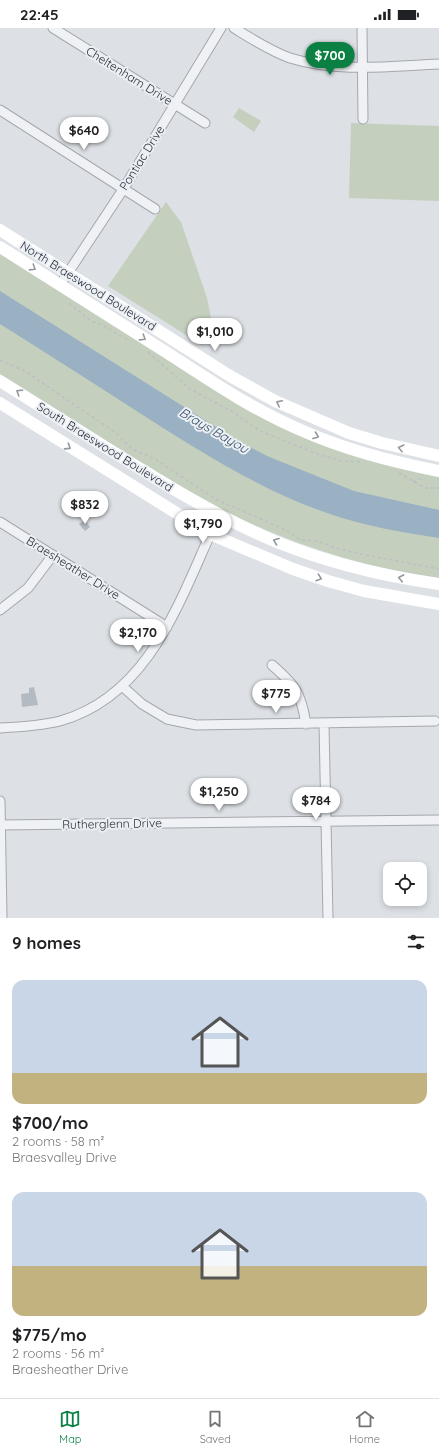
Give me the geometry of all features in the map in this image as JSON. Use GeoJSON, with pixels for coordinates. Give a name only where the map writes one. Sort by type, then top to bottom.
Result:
{"type":"FeatureCollection","features":[{"type":"Feature","properties":{"kind":"main road","name":"North Braeswood Boulevard"},"geometry":{"type":"LineString","coordinates":[[0,230],[209,363],[274,401],[312,419],[382,444],[439,456]]}},
{"type":"Feature","properties":{"kind":"main road","name":"North Braeswood Boulevard"},"geometry":{"type":"LineString","coordinates":[[0,247],[246,402],[303,431],[375,456],[439,471]]}},
{"type":"Feature","properties":{"kind":"main road"},"geometry":{"type":"LineString","coordinates":[[201,375],[209,363]]}},
{"type":"Feature","properties":{"kind":"main road","name":"South Braeswood Boulevard"},"geometry":{"type":"LineString","coordinates":[[0,381],[205,508],[273,541],[322,558],[371,571],[439,584]]}},
{"type":"Feature","properties":{"kind":"main road","name":"South Braeswood Boulevard"},"geometry":{"type":"LineString","coordinates":[[0,403],[210,534],[293,569],[328,581],[364,591],[439,604]]}},
{"type":"Feature","properties":{"kind":"main road"},"geometry":{"type":"LineString","coordinates":[[52,436],[62,420]]}},
{"type":"Feature","properties":{"kind":"main road"},"geometry":{"type":"LineString","coordinates":[[421,601],[424,582]]}},
{"type":"Feature","properties":{"kind":"street","name":"Cheltenham Drive"},"geometry":{"type":"LineString","coordinates":[[53,28],[205,123]]}},
{"type":"Feature","properties":{"kind":"street","name":"Pontiac Drive"},"geometry":{"type":"LineString","coordinates":[[60,285],[124,188],[221,28]]}},
{"type":"Feature","properties":{"kind":"street"},"geometry":{"type":"LineString","coordinates":[[234,28],[269,49],[289,58],[320,65],[362,67],[439,64]]}},
{"type":"Feature","properties":{"kind":"street"},"geometry":{"type":"LineString","coordinates":[[362,28],[363,118]]}},
{"type":"Feature","properties":{"kind":"street"},"geometry":{"type":"LineString","coordinates":[[0,110],[156,209]]}},
{"type":"Feature","properties":{"kind":"street"},"geometry":{"type":"LineString","coordinates":[[0,728],[35,726],[60,721],[84,711],[122,686],[152,652],[167,627],[219,515]]}},
{"type":"Feature","properties":{"kind":"street","name":"Braesheather Drive"},"geometry":{"type":"LineString","coordinates":[[0,522],[167,627]]}},
{"type":"Feature","properties":{"kind":"street"},"geometry":{"type":"LineString","coordinates":[[0,610],[28,588],[53,555]]}},
{"type":"Feature","properties":{"kind":"street"},"geometry":{"type":"LineString","coordinates":[[272,666],[292,682],[303,702],[306,724]]}},
{"type":"Feature","properties":{"kind":"street"},"geometry":{"type":"LineString","coordinates":[[122,686],[142,704],[167,719],[196,725],[435,721]]}},
{"type":"Feature","properties":{"kind":"street"},"geometry":{"type":"LineString","coordinates":[[324,724],[328,918]]}},
{"type":"Feature","properties":{"kind":"street"},"geometry":{"type":"LineString","coordinates":[[0,801],[2,918]]}},
{"type":"Feature","properties":{"kind":"street","name":"Rutherglenn Drive"},"geometry":{"type":"LineString","coordinates":[[0,825],[439,820]]}},
{"type":"Feature","properties":{"kind":"path"},"geometry":{"type":"LineString","coordinates":[[0,360],[25,371],[116,433],[132,449],[155,458],[217,500],[286,530],[300,540],[317,541],[339,549],[439,569]]}},
{"type":"Feature","properties":{"kind":"green space"},"geometry":{"type":"Polygon","coordinates":[[[239,108],[261,121],[254,132],[233,117],[239,108]]]}},
{"type":"Feature","properties":{"kind":"green space"},"geometry":{"type":"Polygon","coordinates":[[[351,123],[439,126],[439,201],[349,198],[351,123]]]}},
{"type":"Feature","properties":{"kind":"green space"},"geometry":{"type":"Polygon","coordinates":[[[166,202],[181,222],[207,298],[213,328],[202,345],[108,286],[166,202]]]}},
{"type":"Feature","properties":{"kind":"green space"},"geometry":{"type":"Polygon","coordinates":[[[0,251],[254,411],[439,476],[439,578],[391,570],[345,558],[299,543],[254,525],[203,500],[171,481],[0,374],[0,251]]]}},
{"type":"Feature","properties":{"kind":"water","name":"Brays Bayou"},"geometry":{"type":"Polygon","coordinates":[[[0,291],[235,439],[267,456],[354,491],[439,510],[439,538],[397,531],[341,518],[276,492],[228,467],[181,439],[0,324],[0,291]]]}},
{"type":"Feature","properties":{"kind":"building"},"geometry":{"type":"Polygon","coordinates":[[[85,520],[90,527],[85,531],[79,524],[85,520]]]}},
{"type":"Feature","properties":{"kind":"building"},"geometry":{"type":"Polygon","coordinates":[[[34,687],[38,705],[22,707],[21,694],[29,693],[29,688],[34,687]]]}}]}
